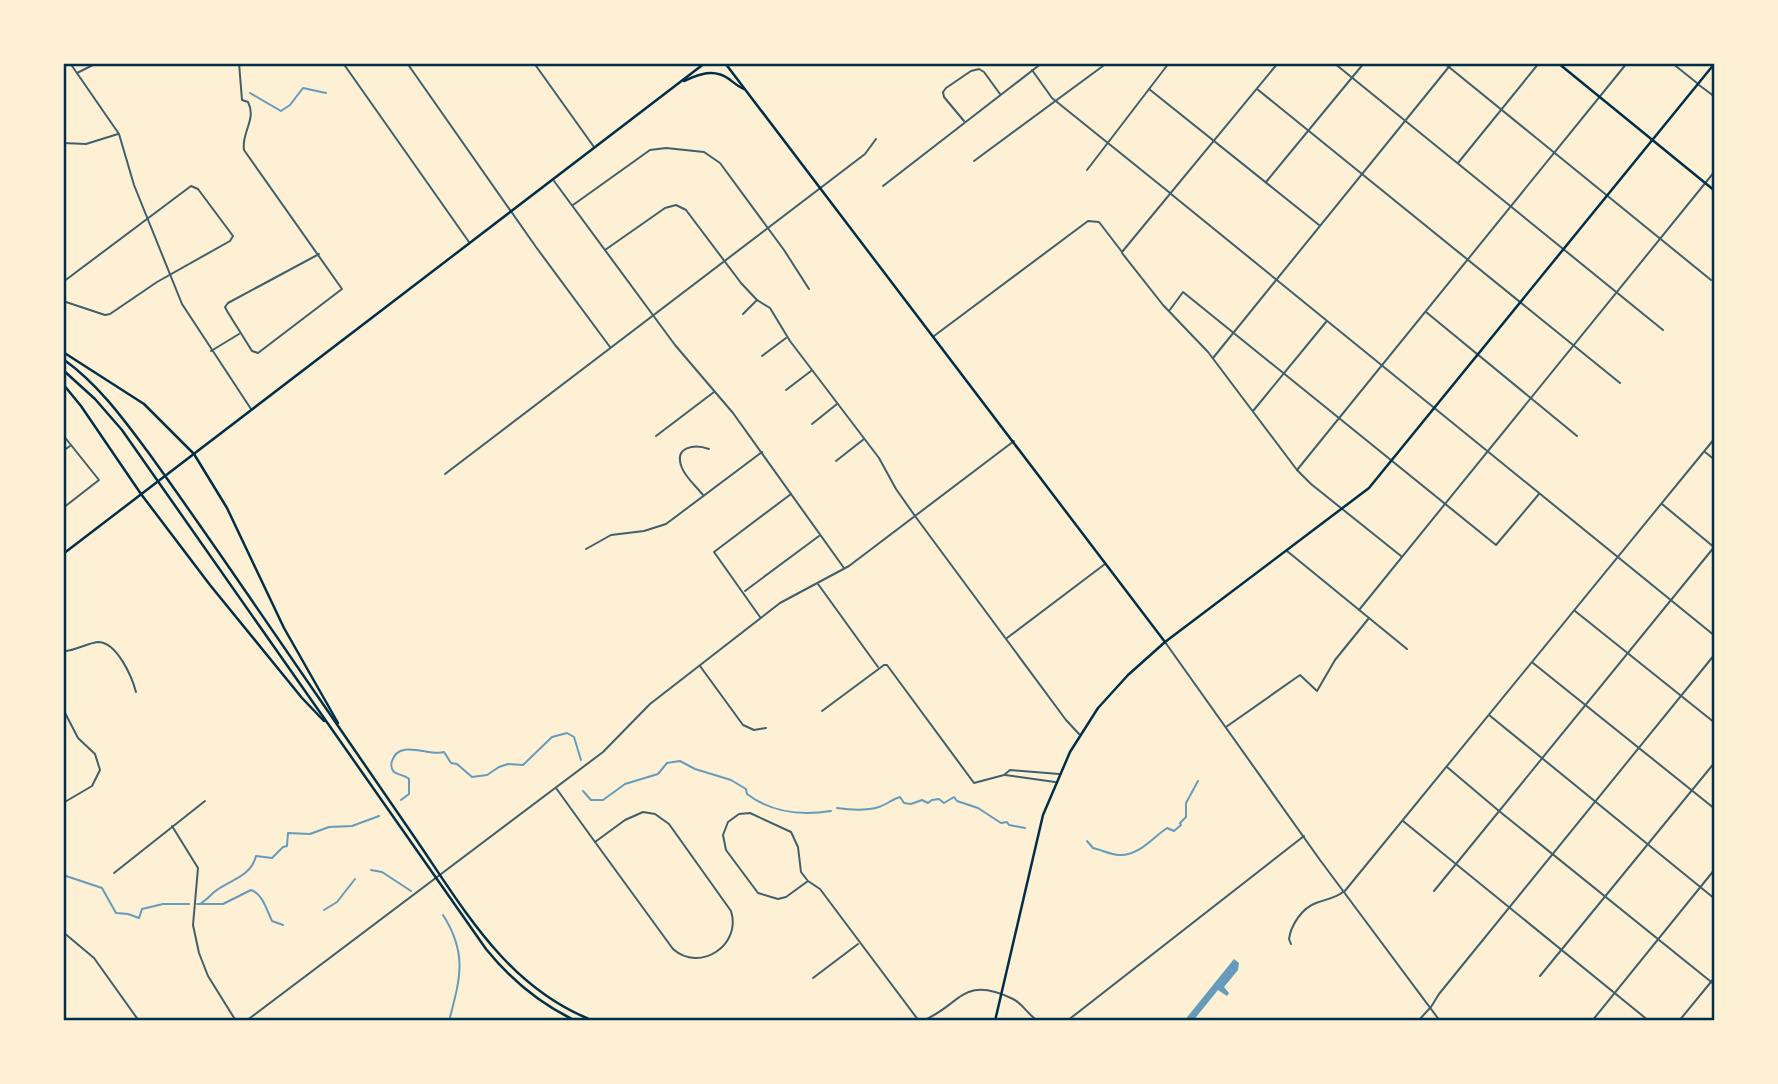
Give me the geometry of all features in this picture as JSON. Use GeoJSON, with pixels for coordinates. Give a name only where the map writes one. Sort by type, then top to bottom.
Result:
{"type":"FeatureCollection","features":[{"type":"Feature","properties":{"kind":"main road"},"geometry":{"type":"LineString","coordinates":[[63,554],[705,63]]}},
{"type":"Feature","properties":{"kind":"main road"},"geometry":{"type":"LineString","coordinates":[[725,63],[1165,642]]}},
{"type":"Feature","properties":{"kind":"main road"},"geometry":{"type":"LineString","coordinates":[[1558,63],[1715,191]]}},
{"type":"Feature","properties":{"kind":"main road"},"geometry":{"type":"LineString","coordinates":[[995,1021],[1038,832],[1056,782],[1080,735],[1114,690],[1165,642],[1368,488],[1715,63]]}},
{"type":"Feature","properties":{"kind":"main road"},"geometry":{"type":"LineString","coordinates":[[678,84],[704,72],[720,74],[744,89]]}},
{"type":"Feature","properties":{"kind":"main road"},"geometry":{"type":"LineString","coordinates":[[63,352],[144,404],[194,454],[227,508],[284,628],[347,739]]}},
{"type":"Feature","properties":{"kind":"main road"},"geometry":{"type":"LineString","coordinates":[[63,359],[101,391],[128,425],[465,908],[506,962],[547,998],[594,1021]]}},
{"type":"Feature","properties":{"kind":"main road"},"geometry":{"type":"LineString","coordinates":[[63,370],[96,399],[122,430],[495,959],[531,995],[576,1021]]}},
{"type":"Feature","properties":{"kind":"main road"},"geometry":{"type":"LineString","coordinates":[[63,384],[218,596],[302,698],[330,727]]}},
{"type":"Feature","properties":{"kind":"main road"},"geometry":{"type":"LineString","coordinates":[[809,1021],[855,1021]]}},
{"type":"Feature","properties":{"kind":"street"},"geometry":{"type":"LineString","coordinates":[[70,63],[120,134],[130,174],[182,304],[251,410]]}},
{"type":"Feature","properties":{"kind":"street"},"geometry":{"type":"LineString","coordinates":[[77,73],[97,63]]}},
{"type":"Feature","properties":{"kind":"street"},"geometry":{"type":"LineString","coordinates":[[239,63],[242,100],[248,102],[252,113],[243,144],[244,150],[319,254],[342,289],[258,353],[252,351],[225,307],[319,254]]}},
{"type":"Feature","properties":{"kind":"street"},"geometry":{"type":"LineString","coordinates":[[343,63],[470,243]]}},
{"type":"Feature","properties":{"kind":"street"},"geometry":{"type":"LineString","coordinates":[[407,63],[611,348]]}},
{"type":"Feature","properties":{"kind":"street"},"geometry":{"type":"LineString","coordinates":[[534,63],[594,148]]}},
{"type":"Feature","properties":{"kind":"street"},"geometry":{"type":"LineString","coordinates":[[883,186],[1042,63]]}},
{"type":"Feature","properties":{"kind":"street"},"geometry":{"type":"LineString","coordinates":[[974,161],[1107,63]]}},
{"type":"Feature","properties":{"kind":"street"},"geometry":{"type":"LineString","coordinates":[[1087,170],[1169,63]]}},
{"type":"Feature","properties":{"kind":"street"},"geometry":{"type":"LineString","coordinates":[[1122,253],[1278,63]]}},
{"type":"Feature","properties":{"kind":"street"},"geometry":{"type":"LineString","coordinates":[[1334,63],[1663,330]]}},
{"type":"Feature","properties":{"kind":"street"},"geometry":{"type":"LineString","coordinates":[[1265,183],[1364,63]]}},
{"type":"Feature","properties":{"kind":"street"},"geometry":{"type":"LineString","coordinates":[[1444,63],[1711,280]]}},
{"type":"Feature","properties":{"kind":"street"},"geometry":{"type":"LineString","coordinates":[[1213,358],[1452,63]]}},
{"type":"Feature","properties":{"kind":"street"},"geometry":{"type":"LineString","coordinates":[[1457,163],[1539,63]]}},
{"type":"Feature","properties":{"kind":"street"},"geometry":{"type":"LineString","coordinates":[[1297,470],[1627,63]]}},
{"type":"Feature","properties":{"kind":"street"},"geometry":{"type":"LineString","coordinates":[[1672,63],[1715,97]]}},
{"type":"Feature","properties":{"kind":"street"},"geometry":{"type":"LineString","coordinates":[[965,123],[944,97],[946,88],[971,71],[979,69],[1001,95]]}},
{"type":"Feature","properties":{"kind":"street"},"geometry":{"type":"LineString","coordinates":[[1032,70],[1056,101],[1715,636]]}},
{"type":"Feature","properties":{"kind":"street"},"geometry":{"type":"LineString","coordinates":[[1149,89],[1320,226]]}},
{"type":"Feature","properties":{"kind":"street"},"geometry":{"type":"LineString","coordinates":[[1257,89],[1620,383]]}},
{"type":"Feature","properties":{"kind":"street"},"geometry":{"type":"LineString","coordinates":[[63,143],[86,144],[120,134]]}},
{"type":"Feature","properties":{"kind":"street"},"geometry":{"type":"LineString","coordinates":[[445,474],[865,154],[876,139]]}},
{"type":"Feature","properties":{"kind":"street"},"geometry":{"type":"LineString","coordinates":[[572,206],[650,150],[691,149],[708,154],[718,160],[768,227],[809,289]]}},
{"type":"Feature","properties":{"kind":"street"},"geometry":{"type":"LineString","coordinates":[[1359,610],[1715,171]]}},
{"type":"Feature","properties":{"kind":"street"},"geometry":{"type":"LineString","coordinates":[[553,179],[653,315],[762,452],[845,569]]}},
{"type":"Feature","properties":{"kind":"street"},"geometry":{"type":"LineString","coordinates":[[63,282],[189,187],[198,189],[233,236],[230,241],[169,275],[110,314],[105,315],[63,301]]}},
{"type":"Feature","properties":{"kind":"street"},"geometry":{"type":"LineString","coordinates":[[605,250],[665,208],[676,205],[689,213],[757,300],[770,308],[787,337],[887,469],[896,489],[915,516],[1066,720],[1080,735]]}},
{"type":"Feature","properties":{"kind":"street"},"geometry":{"type":"LineString","coordinates":[[934,336],[1084,223],[1096,220],[1169,311],[1213,358],[1297,470],[1402,557]]}},
{"type":"Feature","properties":{"kind":"street"},"geometry":{"type":"LineString","coordinates":[[1169,311],[1183,292],[1496,545],[1539,493]]}},
{"type":"Feature","properties":{"kind":"street"},"geometry":{"type":"LineString","coordinates":[[743,314],[757,300]]}},
{"type":"Feature","properties":{"kind":"street"},"geometry":{"type":"LineString","coordinates":[[1425,311],[1577,436]]}},
{"type":"Feature","properties":{"kind":"street"},"geometry":{"type":"LineString","coordinates":[[1253,411],[1327,321]]}},
{"type":"Feature","properties":{"kind":"street"},"geometry":{"type":"LineString","coordinates":[[211,352],[240,333]]}},
{"type":"Feature","properties":{"kind":"street"},"geometry":{"type":"LineString","coordinates":[[761,356],[787,337]]}},
{"type":"Feature","properties":{"kind":"street"},"geometry":{"type":"LineString","coordinates":[[786,390],[812,370]]}},
{"type":"Feature","properties":{"kind":"street"},"geometry":{"type":"LineString","coordinates":[[656,436],[715,391]]}},
{"type":"Feature","properties":{"kind":"street"},"geometry":{"type":"LineString","coordinates":[[812,424],[838,404]]}},
{"type":"Feature","properties":{"kind":"street"},"geometry":{"type":"LineString","coordinates":[[63,435],[99,480],[63,508]]}},
{"type":"Feature","properties":{"kind":"street"},"geometry":{"type":"LineString","coordinates":[[835,461],[865,438]]}},
{"type":"Feature","properties":{"kind":"street"},"geometry":{"type":"LineString","coordinates":[[1291,943],[1290,932],[1305,911],[1344,892],[1715,438]]}},
{"type":"Feature","properties":{"kind":"street"},"geometry":{"type":"LineString","coordinates":[[246,1021],[603,752],[650,704],[791,595],[845,569],[1014,441]]}},
{"type":"Feature","properties":{"kind":"street"},"geometry":{"type":"LineString","coordinates":[[63,452],[71,445]]}},
{"type":"Feature","properties":{"kind":"street"},"geometry":{"type":"LineString","coordinates":[[703,495],[684,471],[680,459],[689,446],[697,445],[709,449]]}},
{"type":"Feature","properties":{"kind":"street"},"geometry":{"type":"LineString","coordinates":[[1704,451],[1715,460]]}},
{"type":"Feature","properties":{"kind":"street"},"geometry":{"type":"LineString","coordinates":[[586,550],[611,535],[645,531],[666,524],[762,452]]}},
{"type":"Feature","properties":{"kind":"street"},"geometry":{"type":"LineString","coordinates":[[761,618],[714,552],[792,494]]}},
{"type":"Feature","properties":{"kind":"street"},"geometry":{"type":"LineString","coordinates":[[1434,891],[1715,547],[1661,504]]}},
{"type":"Feature","properties":{"kind":"street"},"geometry":{"type":"LineString","coordinates":[[744,592],[820,536]]}},
{"type":"Feature","properties":{"kind":"street"},"geometry":{"type":"LineString","coordinates":[[1287,551],[1407,649]]}},
{"type":"Feature","properties":{"kind":"street"},"geometry":{"type":"LineString","coordinates":[[1006,638],[1105,564]]}},
{"type":"Feature","properties":{"kind":"street"},"geometry":{"type":"LineString","coordinates":[[818,583],[879,669]]}},
{"type":"Feature","properties":{"kind":"street"},"geometry":{"type":"LineString","coordinates":[[1575,611],[1715,723]]}},
{"type":"Feature","properties":{"kind":"street"},"geometry":{"type":"LineString","coordinates":[[1225,728],[1300,675],[1317,691],[1335,660],[1369,618]]}},
{"type":"Feature","properties":{"kind":"street"},"geometry":{"type":"LineString","coordinates":[[63,649],[79,649],[98,642],[109,645],[130,671],[136,692]]}},
{"type":"Feature","properties":{"kind":"street"},"geometry":{"type":"LineString","coordinates":[[1165,642],[1320,860],[1440,1021]]}},
{"type":"Feature","properties":{"kind":"street"},"geometry":{"type":"LineString","coordinates":[[1418,1021],[1715,654]]}},
{"type":"Feature","properties":{"kind":"street"},"geometry":{"type":"LineString","coordinates":[[1532,663],[1715,809]]}},
{"type":"Feature","properties":{"kind":"street"},"geometry":{"type":"LineString","coordinates":[[822,711],[887,665],[974,783],[1004,775],[1056,782]]}},
{"type":"Feature","properties":{"kind":"street"},"geometry":{"type":"LineString","coordinates":[[699,666],[743,725],[754,730],[766,728]]}},
{"type":"Feature","properties":{"kind":"street"},"geometry":{"type":"LineString","coordinates":[[63,709],[78,738],[95,754],[100,770],[92,786],[63,803]]}},
{"type":"Feature","properties":{"kind":"street"},"geometry":{"type":"LineString","coordinates":[[1489,715],[1715,899]]}},
{"type":"Feature","properties":{"kind":"street"},"geometry":{"type":"LineString","coordinates":[[1540,976],[1715,762]]}},
{"type":"Feature","properties":{"kind":"street"},"geometry":{"type":"LineString","coordinates":[[1447,767],[1715,985]]}},
{"type":"Feature","properties":{"kind":"street"},"geometry":{"type":"LineString","coordinates":[[1004,775],[1010,770],[1060,774]]}},
{"type":"Feature","properties":{"kind":"street"},"geometry":{"type":"LineString","coordinates":[[555,787],[595,842],[676,951],[690,957],[705,958],[729,940],[734,926],[730,907],[663,818],[647,812],[636,813],[595,842]]}},
{"type":"Feature","properties":{"kind":"street"},"geometry":{"type":"LineString","coordinates":[[114,873],[205,801]]}},
{"type":"Feature","properties":{"kind":"street"},"geometry":{"type":"LineString","coordinates":[[808,881],[786,897],[778,899],[758,893],[726,850],[723,835],[728,822],[739,814],[750,813],[791,832],[798,847],[801,872],[820,889],[920,1021],[965,992],[974,990],[1016,1000],[1038,1021]]}},
{"type":"Feature","properties":{"kind":"street"},"geometry":{"type":"LineString","coordinates":[[1403,821],[1650,1021]]}},
{"type":"Feature","properties":{"kind":"street"},"geometry":{"type":"LineString","coordinates":[[172,826],[198,868],[192,925],[199,953],[208,976],[236,1021]]}},
{"type":"Feature","properties":{"kind":"street"},"geometry":{"type":"LineString","coordinates":[[1067,1021],[1304,836]]}},
{"type":"Feature","properties":{"kind":"street"},"geometry":{"type":"LineString","coordinates":[[1592,1021],[1715,869]]}},
{"type":"Feature","properties":{"kind":"street"},"geometry":{"type":"LineString","coordinates":[[63,932],[94,958],[139,1021]]}},
{"type":"Feature","properties":{"kind":"street"},"geometry":{"type":"LineString","coordinates":[[813,978],[859,943]]}},
{"type":"Feature","properties":{"kind":"street"},"geometry":{"type":"LineString","coordinates":[[1679,1021],[1715,977]]}},
{"type":"Feature","properties":{"kind":"water"},"geometry":{"type":"Polygon","coordinates":[[[1234,959],[1239,963],[1238,970],[1224,987],[1229,993],[1227,996],[1218,990],[1193,1021],[1184,1021],[1234,959]]]}},
{"type":"Feature","properties":{"kind":"waterway"},"geometry":{"type":"LineString","coordinates":[[250,93],[281,111],[290,105],[303,88],[326,93]]}},
{"type":"Feature","properties":{"kind":"waterway"},"geometry":{"type":"LineString","coordinates":[[401,800],[409,794],[409,779],[394,772],[391,765],[396,754],[408,749],[444,752],[451,763],[457,764],[472,777],[487,775],[508,764],[523,765],[552,737],[567,733],[574,737],[581,760]]}},
{"type":"Feature","properties":{"kind":"waterway"},"geometry":{"type":"LineString","coordinates":[[583,791],[591,800],[603,800],[625,784],[658,774],[667,763],[680,761],[695,769],[731,780],[746,789],[747,794],[776,809],[797,813],[831,811]]}},
{"type":"Feature","properties":{"kind":"waterway"},"geometry":{"type":"LineString","coordinates":[[1087,841],[1093,848],[1113,854],[1126,855],[1139,850],[1167,828],[1174,831],[1181,825],[1186,817],[1186,803],[1198,781]]}},
{"type":"Feature","properties":{"kind":"waterway"},"geometry":{"type":"LineString","coordinates":[[837,808],[874,808],[900,797],[904,803],[911,804],[939,799],[944,803],[954,797],[1001,823],[1007,822],[1009,825],[1025,828]]}},
{"type":"Feature","properties":{"kind":"waterway"},"geometry":{"type":"LineString","coordinates":[[200,904],[249,870],[256,856],[272,858],[287,846],[288,833],[310,834],[329,827],[352,826],[379,816]]}},
{"type":"Feature","properties":{"kind":"waterway"},"geometry":{"type":"LineString","coordinates":[[371,870],[382,872],[411,891]]}},
{"type":"Feature","properties":{"kind":"waterway"},"geometry":{"type":"LineString","coordinates":[[63,875],[102,888],[116,913],[139,918],[142,909],[163,904],[189,904]]}},
{"type":"Feature","properties":{"kind":"waterway"},"geometry":{"type":"LineString","coordinates":[[324,910],[337,902],[355,879]]}},
{"type":"Feature","properties":{"kind":"waterway"},"geometry":{"type":"LineString","coordinates":[[197,904],[223,904],[251,890],[262,899],[272,921],[283,925]]}},
{"type":"Feature","properties":{"kind":"waterway"},"geometry":{"type":"LineString","coordinates":[[443,915],[456,942],[460,967],[449,1021]]}}]}
